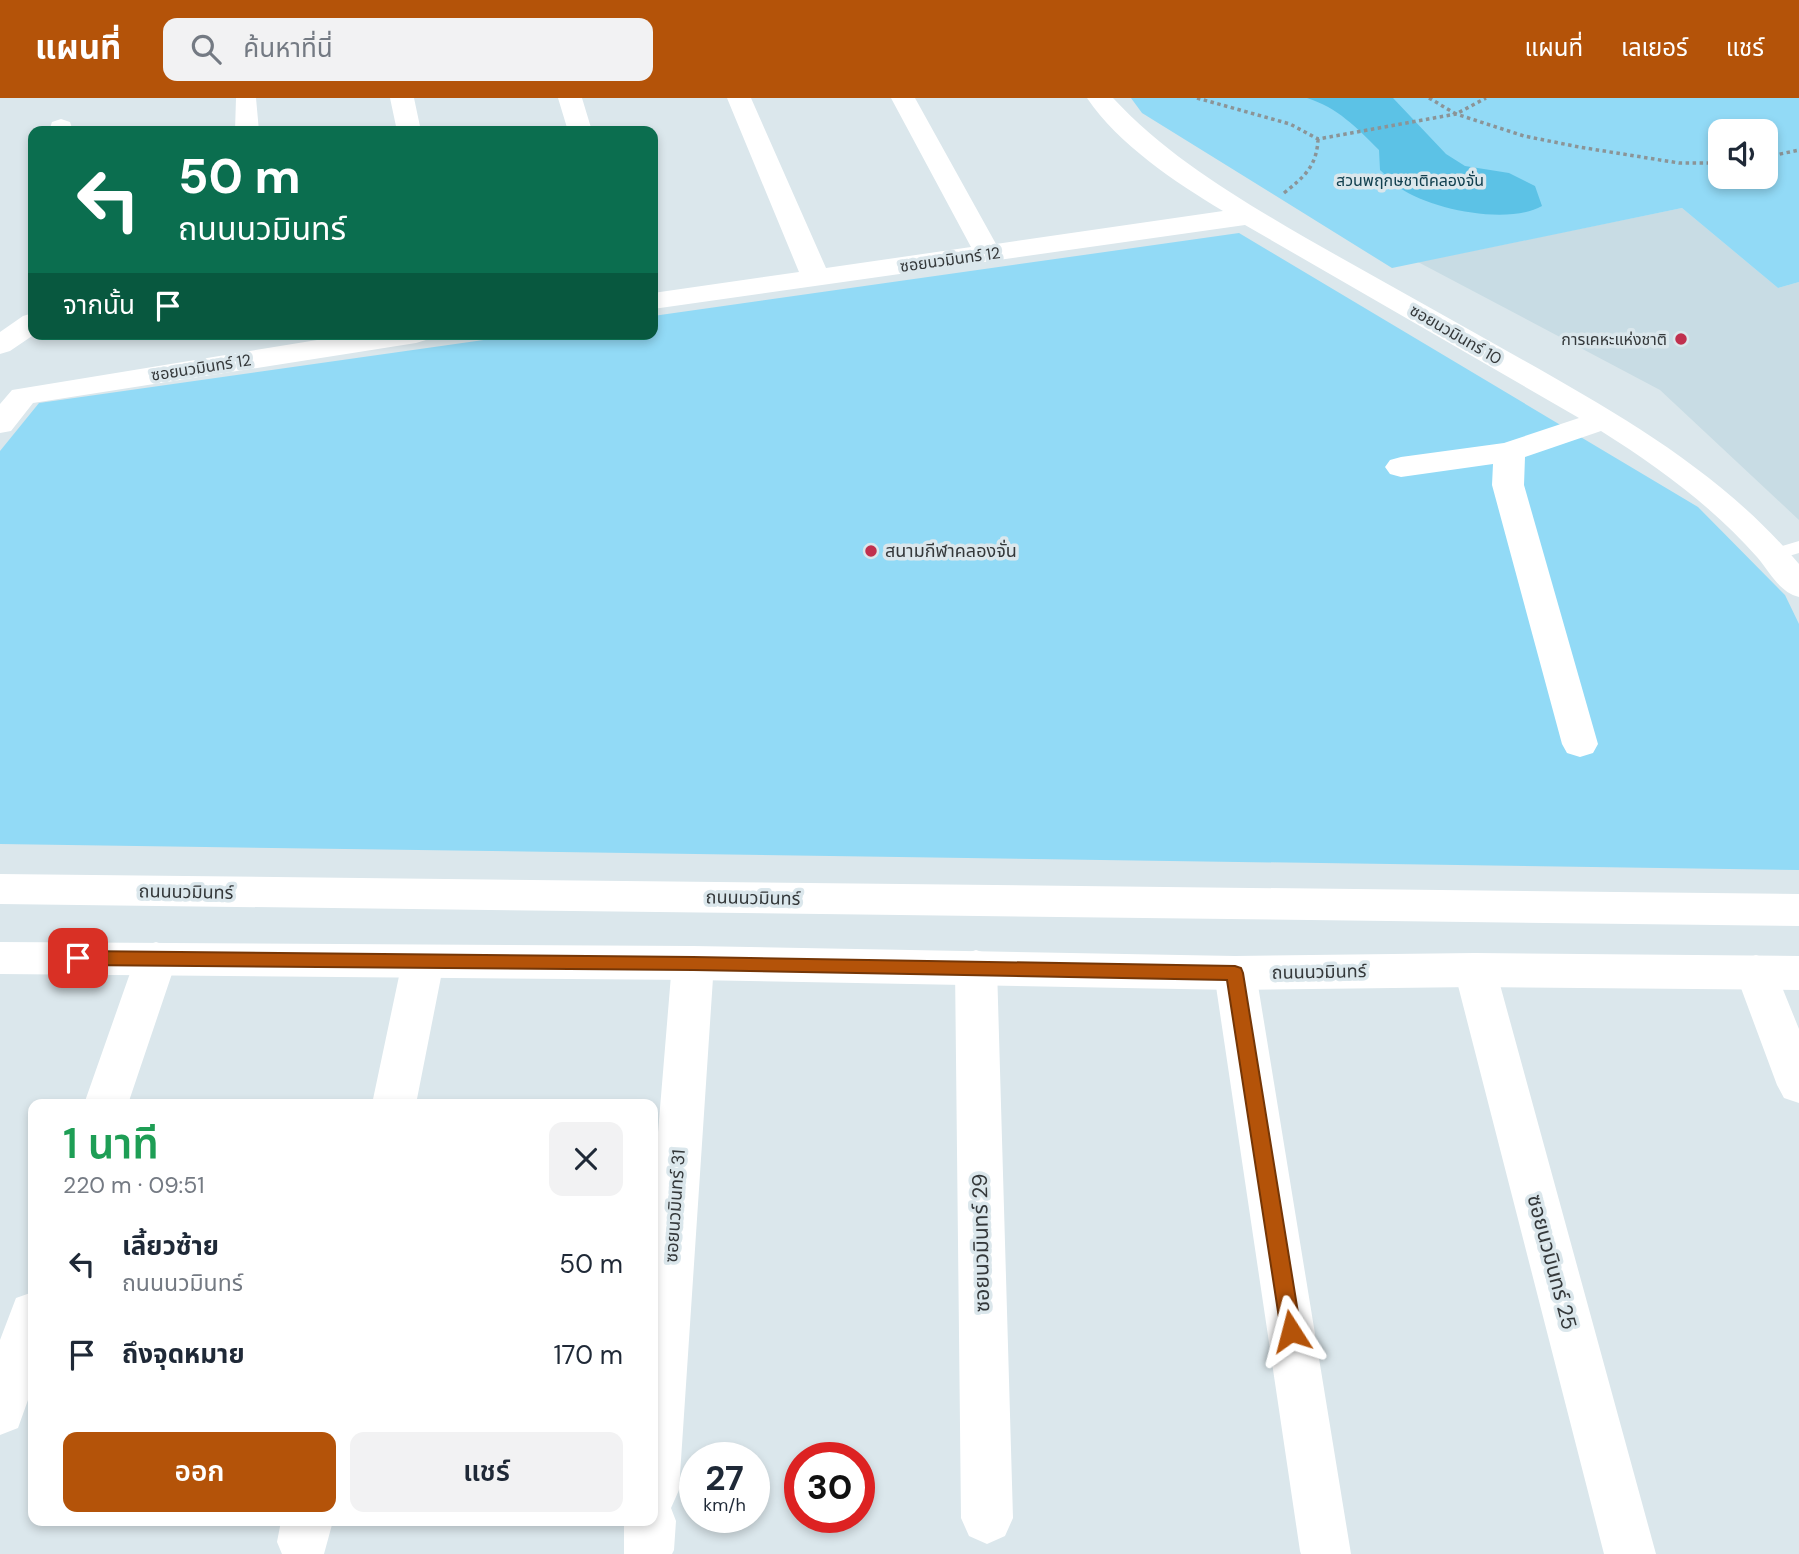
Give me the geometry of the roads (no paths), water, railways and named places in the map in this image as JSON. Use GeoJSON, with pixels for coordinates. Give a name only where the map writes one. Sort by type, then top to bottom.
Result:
{"type":"FeatureCollection","features":[{"type":"Feature","properties":{"kind":"street"},"geometry":{"type":"LineString","coordinates":[[402,98],[408,126]]}},
{"type":"Feature","properties":{"kind":"street"},"geometry":{"type":"LineString","coordinates":[[570,98],[578,126]]}},
{"type":"Feature","properties":{"kind":"street"},"geometry":{"type":"LineString","coordinates":[[740,98],[816,278]]}},
{"type":"Feature","properties":{"kind":"street"},"geometry":{"type":"LineString","coordinates":[[903,98],[988,254]]}},
{"type":"Feature","properties":{"kind":"street","name":"ซอยนวมินทร์ 10"},"geometry":{"type":"LineString","coordinates":[[1099,98],[1123,125],[1161,157],[1248,216],[1606,419],[1787,550],[1799,586]]}},
{"type":"Feature","properties":{"kind":"street"},"geometry":{"type":"LineString","coordinates":[[246,101],[247,126]]}},
{"type":"Feature","properties":{"kind":"street","name":"ซอยนวมินทร์ 12"},"geometry":{"type":"LineString","coordinates":[[658,300],[1248,216]]}},
{"type":"Feature","properties":{"kind":"street"},"geometry":{"type":"LineString","coordinates":[[0,345],[28,325]]}},
{"type":"Feature","properties":{"kind":"street","name":"ซอยนวมินทร์ 12"},"geometry":{"type":"LineString","coordinates":[[23,397],[251,346],[334,340]]}},
{"type":"Feature","properties":{"kind":"street"},"geometry":{"type":"LineString","coordinates":[[0,377],[23,397],[0,424]]}},
{"type":"Feature","properties":{"kind":"street"},"geometry":{"type":"LineString","coordinates":[[1401,467],[1509,452],[1606,419]]}},
{"type":"Feature","properties":{"kind":"street"},"geometry":{"type":"LineString","coordinates":[[1509,452],[1508,485],[1580,744]]}},
{"type":"Feature","properties":{"kind":"street","name":"ถนนนวมินทร์"},"geometry":{"type":"LineString","coordinates":[[0,890],[1799,911]]}},
{"type":"Feature","properties":{"kind":"street","name":"ถนนนวมินทร์"},"geometry":{"type":"LineString","coordinates":[[0,958],[693,963],[1235,973],[1475,970],[1799,973]]}},
{"type":"Feature","properties":{"kind":"street"},"geometry":{"type":"LineString","coordinates":[[108,1099],[156,959]]}},
{"type":"Feature","properties":{"kind":"street"},"geometry":{"type":"LineString","coordinates":[[395,1099],[423,962]]}},
{"type":"Feature","properties":{"kind":"street","name":"ซอยนวมินทร์ 31"},"geometry":{"type":"LineString","coordinates":[[658,1424],[693,963]]}},
{"type":"Feature","properties":{"kind":"street","name":"ซอยนวมินทร์ 29"},"geometry":{"type":"LineString","coordinates":[[975,967],[987,1518]]}},
{"type":"Feature","properties":{"kind":"street","name":"ซอยนวมินทร์ 25"},"geometry":{"type":"LineString","coordinates":[[1475,970],[1630,1554]]}},
{"type":"Feature","properties":{"kind":"street"},"geometry":{"type":"LineString","coordinates":[[1756,972],[1799,1086]]}},
{"type":"Feature","properties":{"kind":"street"},"geometry":{"type":"LineString","coordinates":[[1235,973],[1326,1551]]}},
{"type":"Feature","properties":{"kind":"street"},"geometry":{"type":"LineString","coordinates":[[0,1411],[28,1329]]}},
{"type":"Feature","properties":{"kind":"place","name":"การเคหะแห่งชาติ"},"geometry":{"type":"Point","coordinates":[1681,339]}},
{"type":"Feature","properties":{"kind":"place","name":"สนามกีฬาคลองจั่น"},"geometry":{"type":"Point","coordinates":[871,551]}},
{"type":"Feature","properties":{"kind":"park label","name":"สวนพฤกษชาติคลองจั่น"},"geometry":{"type":"Point","coordinates":[1410,180]}}]}
